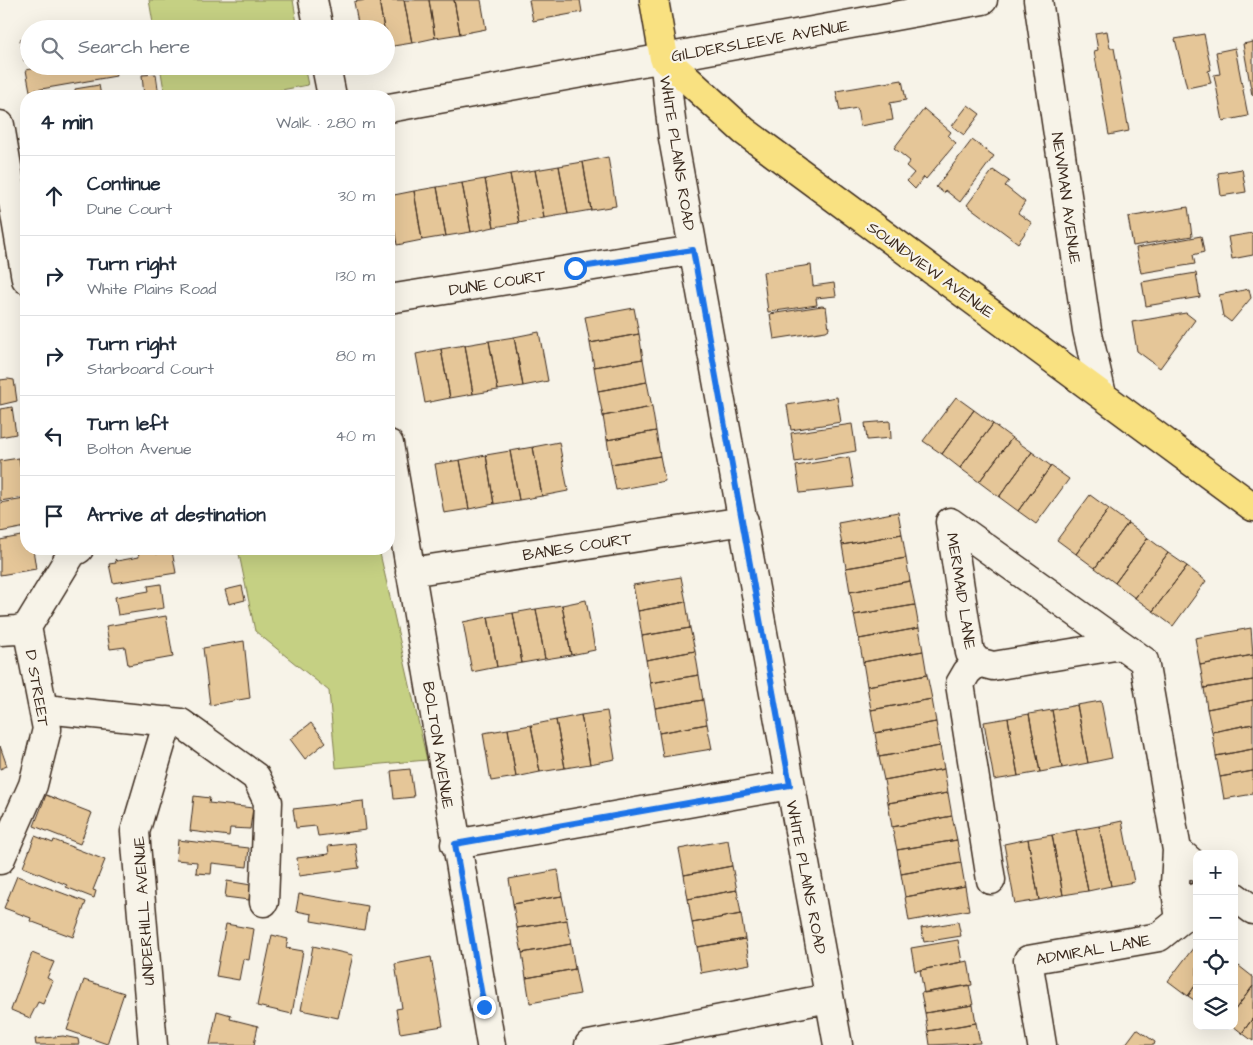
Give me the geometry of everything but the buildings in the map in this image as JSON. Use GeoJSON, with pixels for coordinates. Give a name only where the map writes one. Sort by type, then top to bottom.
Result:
{"type":"FeatureCollection","features":[{"type":"Feature","properties":{"kind":"main road"},"geometry":{"type":"LineString","coordinates":[[654,0],[664,58]]}},
{"type":"Feature","properties":{"kind":"main road","name":"SOUNDVIEW AVENUE"},"geometry":{"type":"LineString","coordinates":[[664,58],[744,131],[1253,507]]}},
{"type":"Feature","properties":{"kind":"street"},"geometry":{"type":"LineString","coordinates":[[313,0],[317,20]]}},
{"type":"Feature","properties":{"kind":"street","name":"GILDERSLEEVE AVENUE"},"geometry":{"type":"LineString","coordinates":[[395,107],[983,0]]}},
{"type":"Feature","properties":{"kind":"street","name":"NEWMAN AVENUE"},"geometry":{"type":"LineString","coordinates":[[1038,0],[1087,330],[1102,395]]}},
{"type":"Feature","properties":{"kind":"street","name":"WHITE PLAINS ROAD"},"geometry":{"type":"LineString","coordinates":[[664,58],[673,138],[838,1045]]}},
{"type":"Feature","properties":{"kind":"street"},"geometry":{"type":"LineString","coordinates":[[328,75],[331,90]]}},
{"type":"Feature","properties":{"kind":"street"},"geometry":{"type":"LineString","coordinates":[[0,126],[12,176],[20,235]]}},
{"type":"Feature","properties":{"kind":"street","name":"DUNE COURT"},"geometry":{"type":"LineString","coordinates":[[395,298],[693,250]]}},
{"type":"Feature","properties":{"kind":"street","name":"BOLTON AVENUE"},"geometry":{"type":"LineString","coordinates":[[395,481],[455,844],[491,1045]]}},
{"type":"Feature","properties":{"kind":"street","name":"BANES COURT"},"geometry":{"type":"LineString","coordinates":[[410,572],[744,521]]}},
{"type":"Feature","properties":{"kind":"street","name":"MERMAID LANE"},"geometry":{"type":"LineString","coordinates":[[1121,645],[993,666],[978,662],[970,653],[950,522],[1144,661],[1187,858],[1174,884],[1180,920]]}},
{"type":"Feature","properties":{"kind":"street"},"geometry":{"type":"LineString","coordinates":[[0,631],[17,630],[27,627],[71,555]]}},
{"type":"Feature","properties":{"kind":"street","name":"D STREET"},"geometry":{"type":"LineString","coordinates":[[0,860],[33,785],[47,728],[45,709],[27,627]]}},
{"type":"Feature","properties":{"kind":"street"},"geometry":{"type":"LineString","coordinates":[[978,662],[967,672],[960,684],[990,880]]}},
{"type":"Feature","properties":{"kind":"street"},"geometry":{"type":"LineString","coordinates":[[45,709],[181,723],[256,777],[268,802],[264,902]]}},
{"type":"Feature","properties":{"kind":"street","name":"UNDERHILL AVENUE"},"geometry":{"type":"LineString","coordinates":[[153,1045],[136,832],[168,721]]}},
{"type":"Feature","properties":{"kind":"street"},"geometry":{"type":"LineString","coordinates":[[455,844],[790,785]]}},
{"type":"Feature","properties":{"kind":"street"},"geometry":{"type":"LineString","coordinates":[[1238,899],[1253,910]]}},
{"type":"Feature","properties":{"kind":"street","name":"ADMIRAL LANE"},"geometry":{"type":"LineString","coordinates":[[1042,1045],[1028,960],[1160,937],[1180,920],[1193,902]]}},
{"type":"Feature","properties":{"kind":"street"},"geometry":{"type":"LineString","coordinates":[[592,1045],[830,998]]}},
{"type":"Feature","properties":{"kind":"green space"},"geometry":{"type":"Polygon","coordinates":[[[149,0],[293,0],[296,20],[152,20],[149,0]]]}},
{"type":"Feature","properties":{"kind":"green space"},"geometry":{"type":"Polygon","coordinates":[[[162,75],[306,75],[308,85],[282,90],[164,90],[162,75]]]}},
{"type":"Feature","properties":{"kind":"green space"},"geometry":{"type":"Polygon","coordinates":[[[239,555],[380,555],[427,760],[336,768],[329,691],[255,631],[239,555]]]}},
{"type":"Feature","properties":{"kind":"route"},"geometry":{"type":"LineString","coordinates":[[484,1007],[455,844],[790,785],[744,521],[693,250],[575,268]]}}]}
